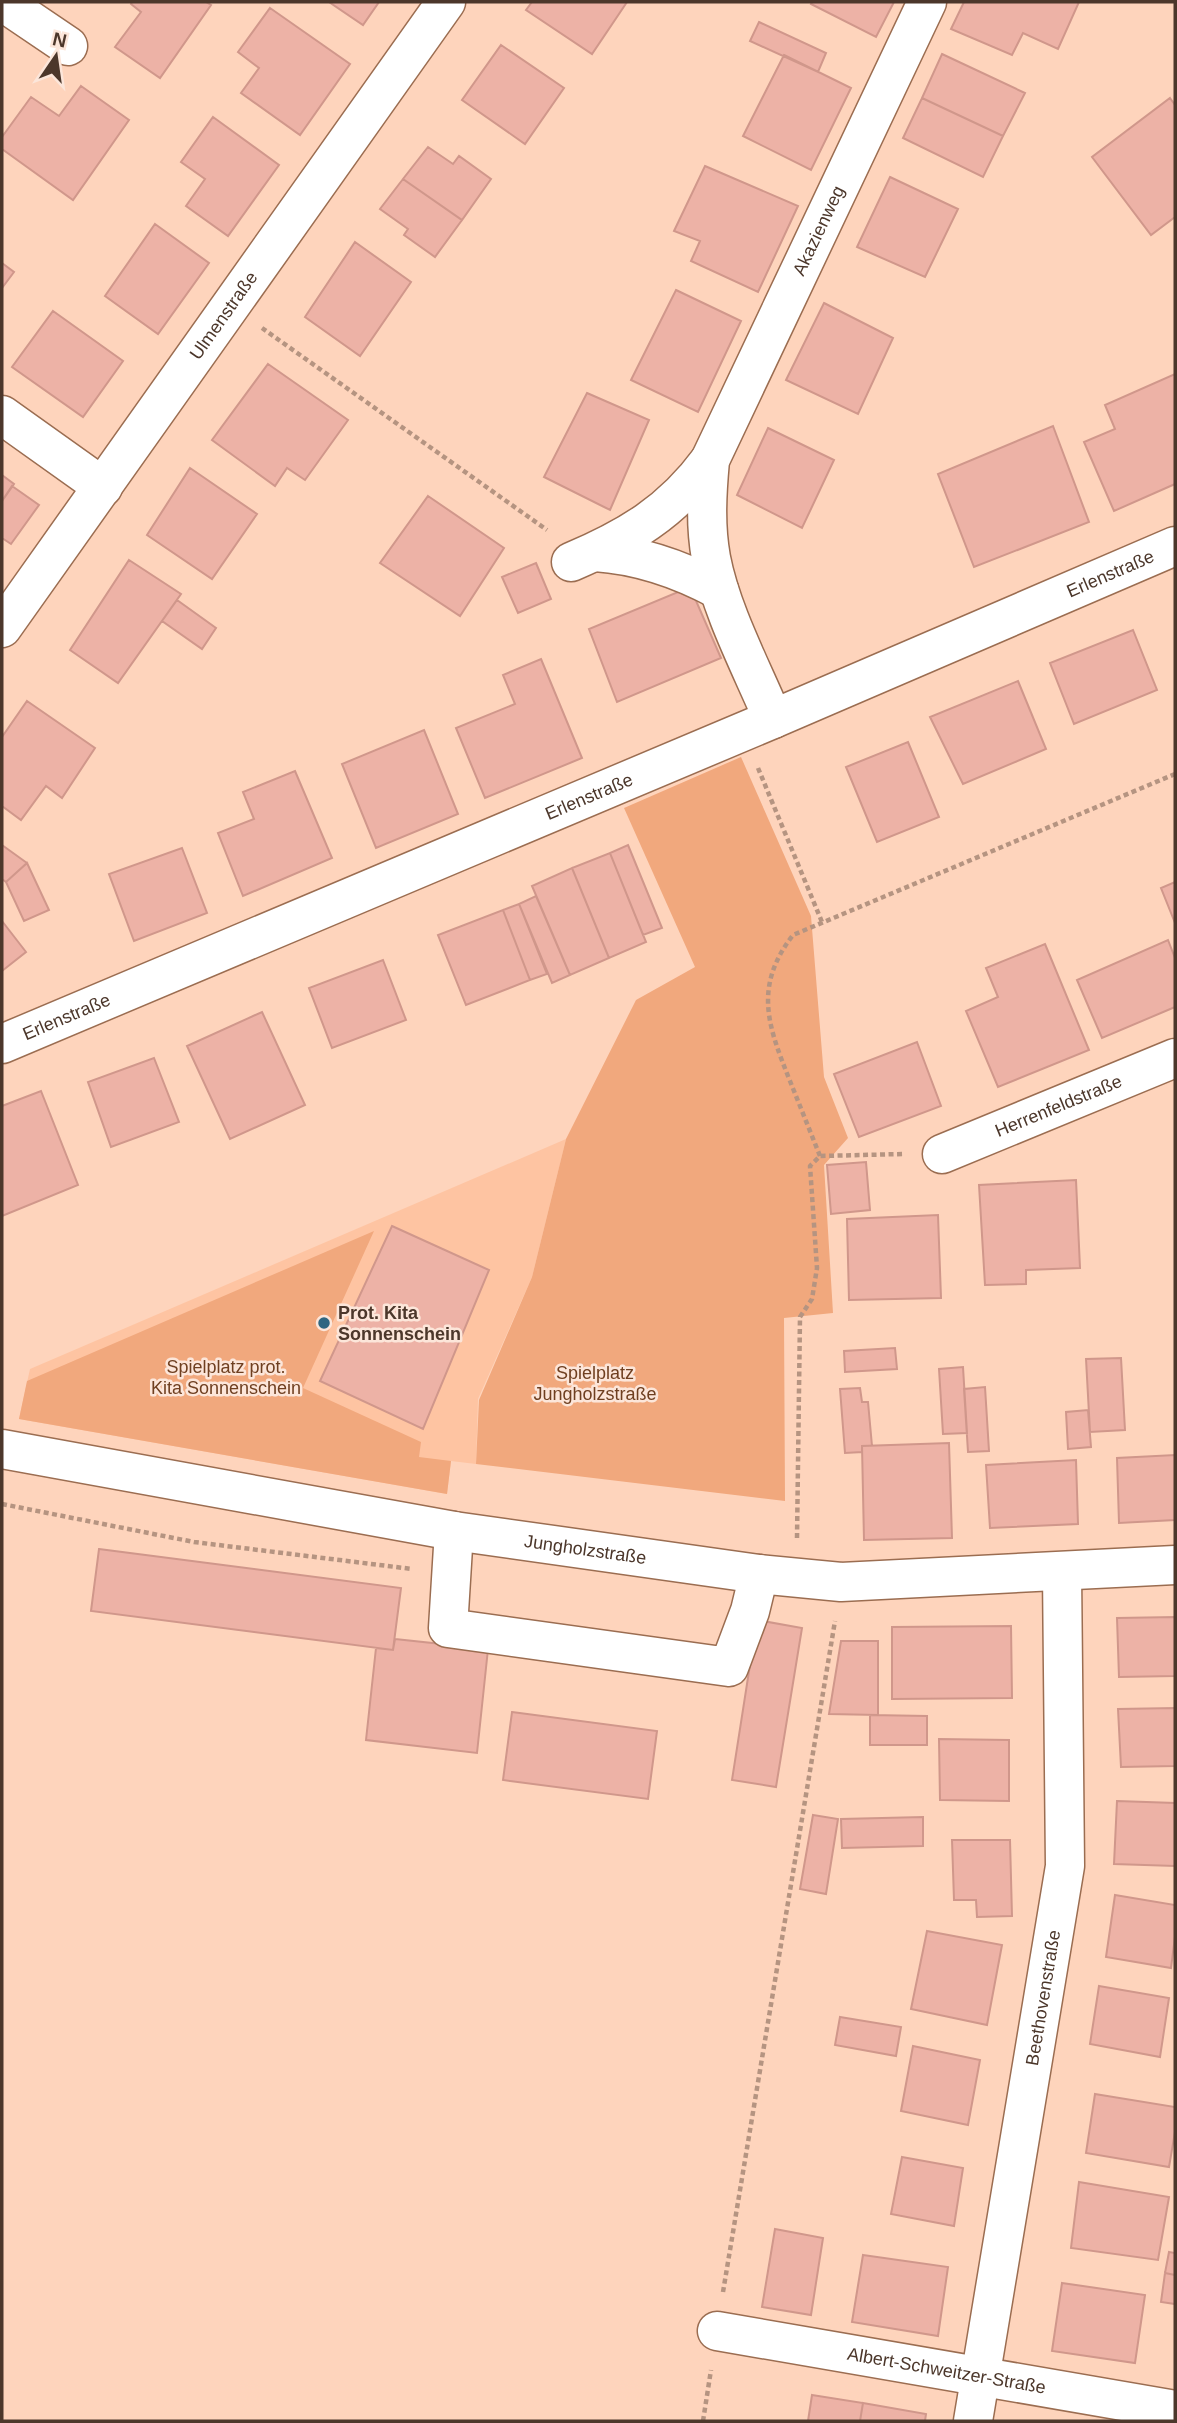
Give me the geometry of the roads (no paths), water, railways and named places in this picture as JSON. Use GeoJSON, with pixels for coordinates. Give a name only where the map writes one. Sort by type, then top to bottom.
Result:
{"type":"FeatureCollection","features":[{"type":"Feature","properties":{"kind":"street"},"geometry":{"type":"LineString","coordinates":[[3,2],[68,46]]}},
{"type":"Feature","properties":{"kind":"street","name":"Ulmenstraße"},"geometry":{"type":"LineString","coordinates":[[2,628],[446,2]]}},
{"type":"Feature","properties":{"kind":"street","name":"Akazienweg"},"geometry":{"type":"LineString","coordinates":[[719,590],[688,574],[650,560],[621,554],[583,557],[661,514],[692,484],[710,460],[927,2]]}},
{"type":"Feature","properties":{"kind":"street"},"geometry":{"type":"LineString","coordinates":[[2,415],[103,487]]}},
{"type":"Feature","properties":{"kind":"street","name":"Akazienweg"},"geometry":{"type":"LineString","coordinates":[[710,460],[706,497],[711,558],[758,726]]}},
{"type":"Feature","properties":{"kind":"street","name":"Erlenstraße"},"geometry":{"type":"LineString","coordinates":[[2,1044],[758,726],[1175,546]]}},
{"type":"Feature","properties":{"kind":"street","name":"Herrenfeldstraße"},"geometry":{"type":"LineString","coordinates":[[942,1154],[1175,1058]]}},
{"type":"Feature","properties":{"kind":"street","name":"Jungholzstraße"},"geometry":{"type":"LineString","coordinates":[[2,1449],[454,1531],[758,1574],[841,1582],[1175,1565]]}},
{"type":"Feature","properties":{"kind":"street"},"geometry":{"type":"LineString","coordinates":[[454,1531],[448,1628],[729,1667],[750,1611],[758,1574]]}},
{"type":"Feature","properties":{"kind":"street","name":"Beethovenstraße"},"geometry":{"type":"LineString","coordinates":[[973,2421],[1065,1866],[1062,1572]]}},
{"type":"Feature","properties":{"kind":"street","name":"Albert-Schweitzer-Straße"},"geometry":{"type":"LineString","coordinates":[[717,2331],[1175,2410]]}},
{"type":"Feature","properties":{"kind":"place","name":"Prot. Kita Sonnenschein"},"geometry":{"type":"Point","coordinates":[324,1323]}},
{"type":"Feature","properties":{"kind":"park label","name":"Spielplatz prot. Kita Sonnenschein"},"geometry":{"type":"Point","coordinates":[226,1377]}},
{"type":"Feature","properties":{"kind":"park label","name":"Spielplatz Jungholzstraße"},"geometry":{"type":"Point","coordinates":[595,1383]}}]}
